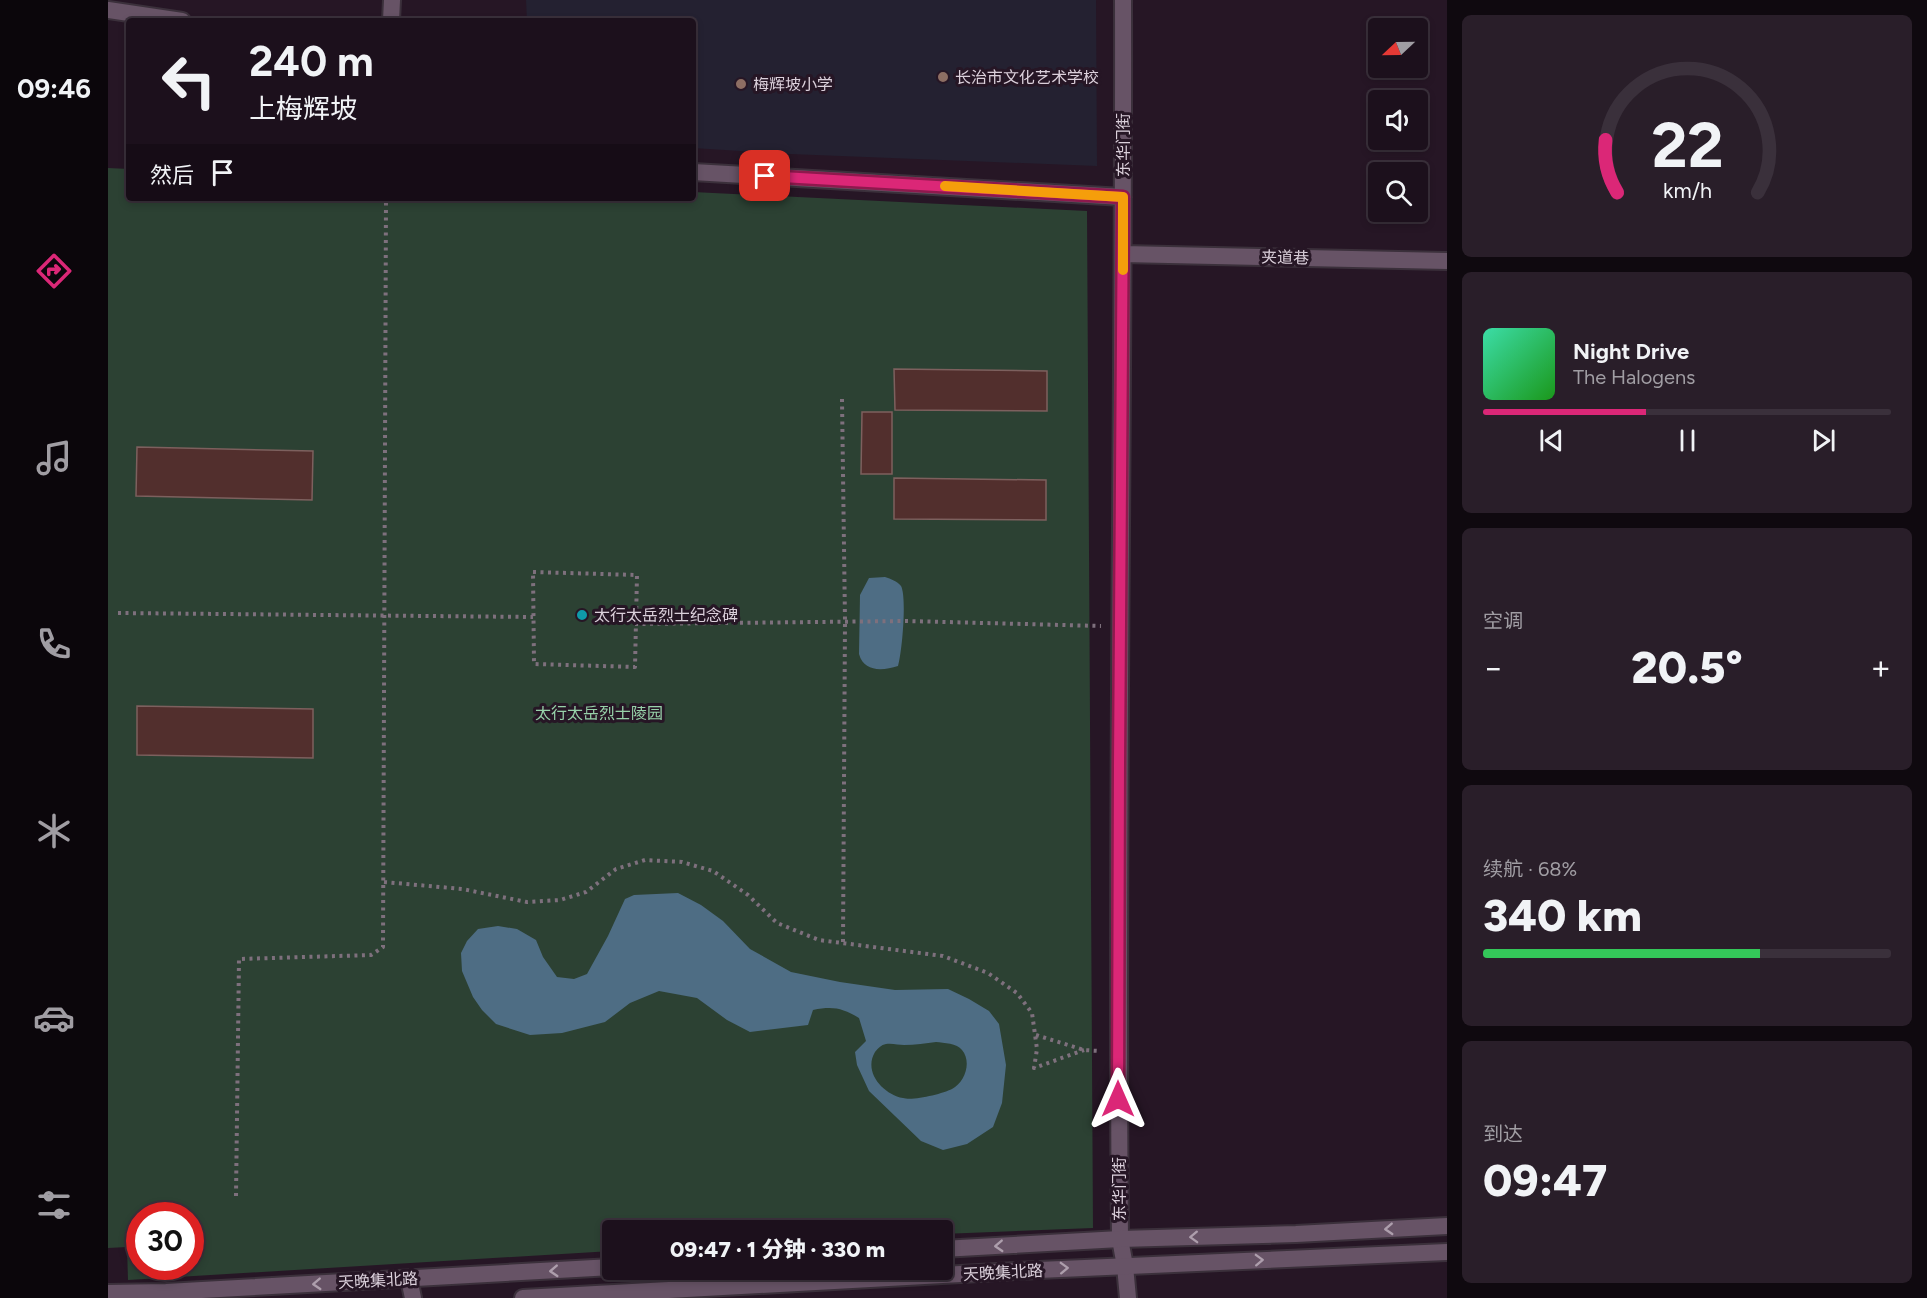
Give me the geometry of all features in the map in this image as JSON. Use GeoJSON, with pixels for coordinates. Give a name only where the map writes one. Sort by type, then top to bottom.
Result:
{"type":"FeatureCollection","features":[{"type":"Feature","properties":{"kind":"street"},"geometry":{"type":"LineString","coordinates":[[391,18],[392,0]]}},
{"type":"Feature","properties":{"kind":"street","name":"东华门街"},"geometry":{"type":"LineString","coordinates":[[1123,0],[1118,1052],[1120,1239],[1128,1298]]}},
{"type":"Feature","properties":{"kind":"street"},"geometry":{"type":"LineString","coordinates":[[108,10],[162,18]]}},
{"type":"Feature","properties":{"kind":"street"},"geometry":{"type":"LineString","coordinates":[[696,172],[1123,197]]}},
{"type":"Feature","properties":{"kind":"street","name":"夹道巷"},"geometry":{"type":"LineString","coordinates":[[1123,254],[1447,261]]}},
{"type":"Feature","properties":{"kind":"street","name":"天晚集北路"},"geometry":{"type":"LineString","coordinates":[[953,1248],[1120,1239],[1296,1234],[1447,1226]]}},
{"type":"Feature","properties":{"kind":"street","name":"天晚集北路"},"geometry":{"type":"LineString","coordinates":[[523,1298],[1125,1266],[1447,1252]]}},
{"type":"Feature","properties":{"kind":"street","name":"天晚集北路"},"geometry":{"type":"LineString","coordinates":[[108,1293],[166,1292],[602,1268]]}},
{"type":"Feature","properties":{"kind":"street"},"geometry":{"type":"LineString","coordinates":[[409,1278],[413,1298]]}},
{"type":"Feature","properties":{"kind":"path"},"geometry":{"type":"LineString","coordinates":[[236,1196],[239,959],[371,955],[383,947],[386,201]]}},
{"type":"Feature","properties":{"kind":"path"},"geometry":{"type":"LineString","coordinates":[[842,399],[845,621],[843,944]]}},
{"type":"Feature","properties":{"kind":"path"},"geometry":{"type":"LineString","coordinates":[[533,572],[637,574],[635,667],[534,664],[533,617],[533,572]]}},
{"type":"Feature","properties":{"kind":"path"},"geometry":{"type":"LineString","coordinates":[[118,613],[533,617]]}},
{"type":"Feature","properties":{"kind":"path"},"geometry":{"type":"LineString","coordinates":[[635,624],[907,621],[1120,627]]}},
{"type":"Feature","properties":{"kind":"path"},"geometry":{"type":"LineString","coordinates":[[384,882],[462,889],[527,902],[560,900],[586,892],[616,869],[645,860],[682,862],[713,871],[748,894],[777,923],[819,940],[943,956],[988,973],[1017,993],[1032,1014],[1037,1049],[1034,1068],[1084,1050]]}},
{"type":"Feature","properties":{"kind":"path"},"geometry":{"type":"LineString","coordinates":[[1036,1035],[1084,1050],[1118,1052]]}},
{"type":"Feature","properties":{"kind":"shaded area","name":"长治市文化艺术学校"},"geometry":{"type":"Polygon","coordinates":[[[526,0],[1096,0],[1097,166],[696,148],[696,18],[527,18],[526,0]]]}},
{"type":"Feature","properties":{"kind":"green space","name":"太行太岳烈士陵园"},"geometry":{"type":"Polygon","coordinates":[[[108,168],[126,169],[126,201],[696,201],[696,192],[1087,211],[1093,1228],[953,1234],[953,1220],[602,1220],[602,1252],[204,1275],[204,1202],[126,1202],[126,1247],[108,1248],[108,168]]]}},
{"type":"Feature","properties":{"kind":"water"},"geometry":{"type":"Polygon","coordinates":[[[885,577],[896,581],[903,592],[901,650],[898,666],[874,669],[861,660],[859,654],[860,595],[869,578],[885,577]]]}},
{"type":"Feature","properties":{"kind":"water"},"geometry":{"type":"Polygon","coordinates":[[[678,893],[701,905],[723,921],[750,949],[791,972],[895,990],[948,989],[989,1011],[999,1024],[1006,1065],[1002,1103],[993,1127],[967,1144],[943,1150],[921,1141],[869,1091],[857,1065],[855,1052],[866,1041],[859,1018],[837,1009],[813,1010],[808,1025],[750,1032],[727,1020],[697,998],[659,991],[630,1003],[605,1022],[562,1033],[530,1035],[496,1024],[482,1010],[473,997],[462,971],[461,953],[467,941],[478,929],[498,926],[517,929],[536,940],[543,957],[557,977],[574,979],[587,974],[625,899],[634,895],[678,893]],[[936,1042],[908,1045],[884,1044],[875,1052],[872,1060],[873,1074],[877,1081],[888,1092],[908,1099],[942,1093],[957,1086],[966,1071],[965,1055],[960,1048],[954,1045],[936,1042]]]}},
{"type":"Feature","properties":{"kind":"building"},"geometry":{"type":"Polygon","coordinates":[[[894,369],[1047,371],[1047,411],[895,410],[894,369]]]}},
{"type":"Feature","properties":{"kind":"building"},"geometry":{"type":"Polygon","coordinates":[[[862,412],[892,412],[892,474],[861,474],[862,412]]]}},
{"type":"Feature","properties":{"kind":"building"},"geometry":{"type":"Polygon","coordinates":[[[137,447],[313,451],[312,500],[136,496],[137,447]]]}},
{"type":"Feature","properties":{"kind":"building"},"geometry":{"type":"Polygon","coordinates":[[[894,478],[1046,480],[1046,520],[894,519],[894,478]]]}},
{"type":"Feature","properties":{"kind":"building"},"geometry":{"type":"Polygon","coordinates":[[[137,706],[313,709],[313,758],[137,755],[137,706]]]}},
{"type":"Feature","properties":{"kind":"slow traffic"},"geometry":{"type":"LineString","coordinates":[[945,186],[1123,197],[1123,270]]}},
{"type":"Feature","properties":{"kind":"place","name":"长治市文化艺术学校"},"geometry":{"type":"Point","coordinates":[943,77]}},
{"type":"Feature","properties":{"kind":"place","name":"梅辉坡小学"},"geometry":{"type":"Point","coordinates":[741,84]}},
{"type":"Feature","properties":{"kind":"place","name":"太行太岳烈士纪念碑"},"geometry":{"type":"Point","coordinates":[582,615]}},
{"type":"Feature","properties":{"kind":"route"},"geometry":{"type":"LineString","coordinates":[[765,176],[1123,197],[1118,1099]]}}]}
